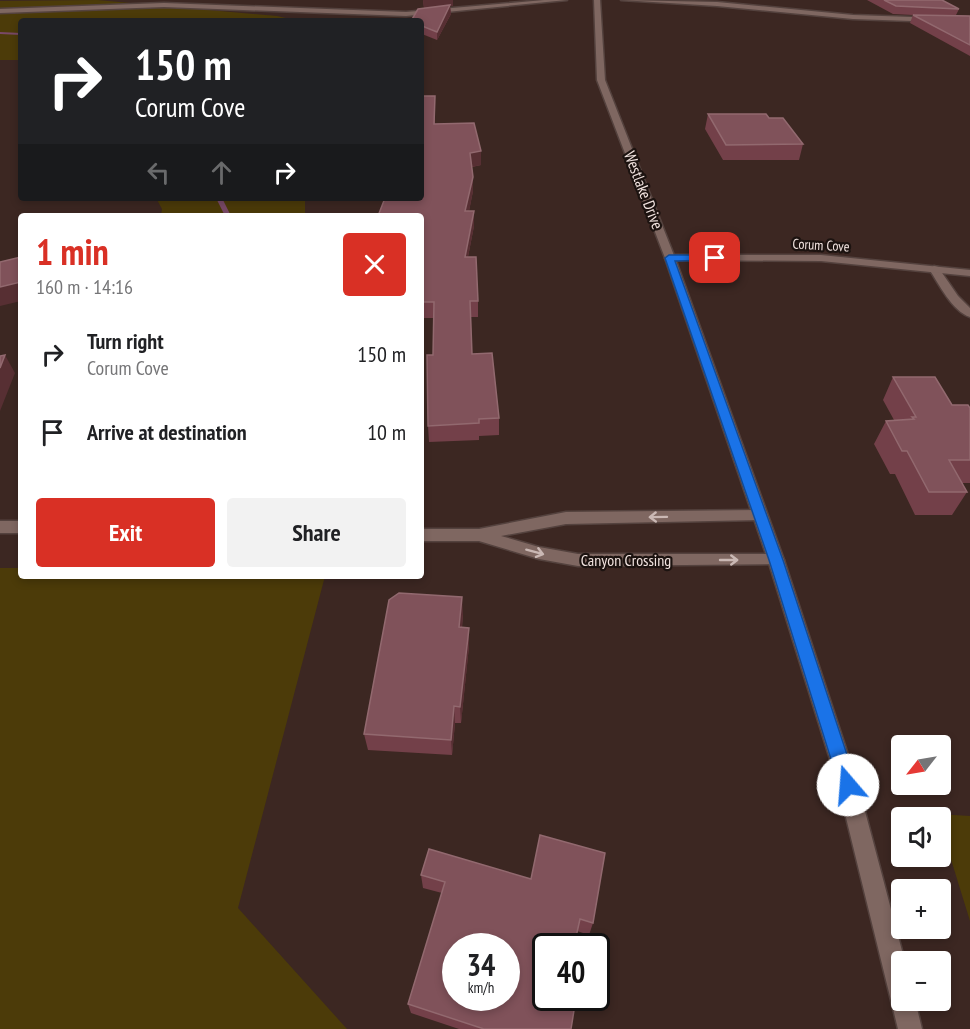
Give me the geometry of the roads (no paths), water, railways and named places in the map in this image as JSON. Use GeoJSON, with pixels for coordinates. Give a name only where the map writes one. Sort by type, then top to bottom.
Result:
{"type":"FeatureCollection","features":[{"type":"Feature","properties":{"kind":"street"},"geometry":{"type":"LineString","coordinates":[[0,11],[164,5],[406,14],[564,0]]}},
{"type":"Feature","properties":{"kind":"street","name":"Westlake Drive"},"geometry":{"type":"LineString","coordinates":[[597,0],[601,80],[669,258],[776,560],[848,785],[891,953]]}},
{"type":"Feature","properties":{"kind":"street"},"geometry":{"type":"LineString","coordinates":[[624,0],[717,4],[853,17],[970,21]]}},
{"type":"Feature","properties":{"kind":"street","name":"Corum Cove"},"geometry":{"type":"LineString","coordinates":[[669,258],[821,258],[970,273]]}},
{"type":"Feature","properties":{"kind":"street"},"geometry":{"type":"LineString","coordinates":[[934,269],[954,298],[970,314]]}},
{"type":"Feature","properties":{"kind":"street","name":"Canyon Crossing"},"geometry":{"type":"LineString","coordinates":[[424,535],[479,536],[531,523],[566,518],[759,515]]}},
{"type":"Feature","properties":{"kind":"street"},"geometry":{"type":"LineString","coordinates":[[0,527],[18,527]]}},
{"type":"Feature","properties":{"kind":"street","name":"Canyon Crossing"},"geometry":{"type":"LineString","coordinates":[[479,536],[539,554],[578,560],[776,560]]}},
{"type":"Feature","properties":{"kind":"street"},"geometry":{"type":"LineString","coordinates":[[906,1011],[910,1029]]}},
{"type":"Feature","properties":{"kind":"waterway"},"geometry":{"type":"LineString","coordinates":[[0,33],[18,34]]}},
{"type":"Feature","properties":{"kind":"waterway"},"geometry":{"type":"LineString","coordinates":[[220,201],[226,213]]}}]}
